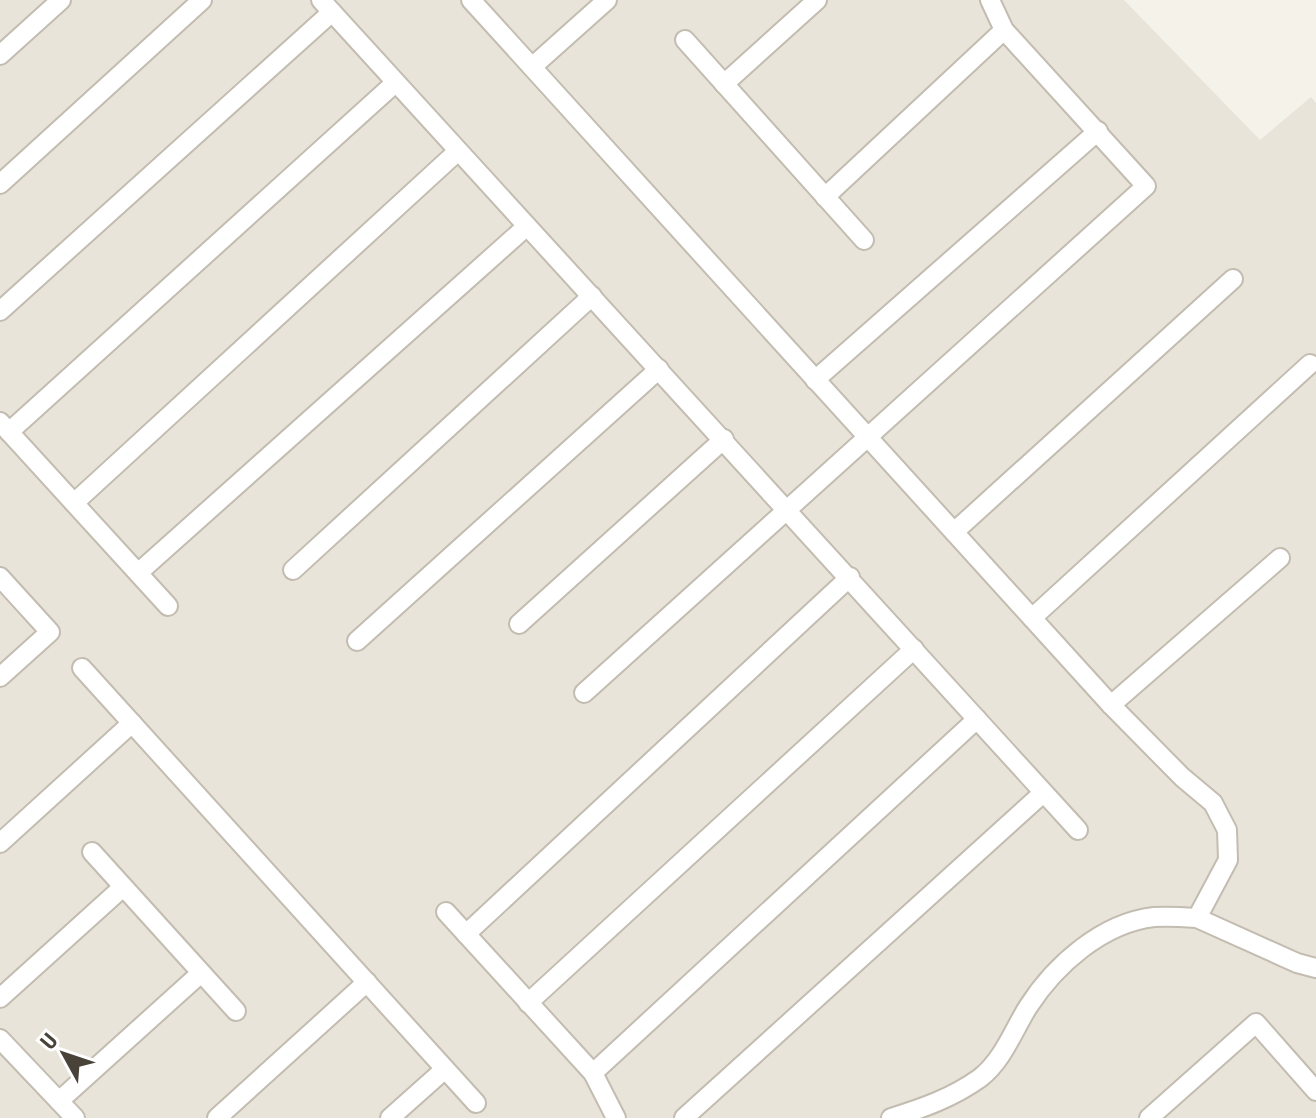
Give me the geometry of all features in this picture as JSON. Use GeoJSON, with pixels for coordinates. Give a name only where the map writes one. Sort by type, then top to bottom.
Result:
{"type":"FeatureCollection","features":[{"type":"Feature","properties":{"kind":"street"},"geometry":{"type":"LineString","coordinates":[[0,55],[61,0]]}},
{"type":"Feature","properties":{"kind":"street"},"geometry":{"type":"LineString","coordinates":[[0,184],[202,0]]}},
{"type":"Feature","properties":{"kind":"street"},"geometry":{"type":"LineString","coordinates":[[532,67],[607,0]]}},
{"type":"Feature","properties":{"kind":"street"},"geometry":{"type":"LineString","coordinates":[[724,84],[817,0]]}},
{"type":"Feature","properties":{"kind":"street"},"geometry":{"type":"LineString","coordinates":[[584,693],[1146,186],[1004,30],[990,0]]}},
{"type":"Feature","properties":{"kind":"street"},"geometry":{"type":"LineString","coordinates":[[482,4],[532,67],[1111,705],[1182,777],[1213,803],[1227,830],[1228,860],[1197,918]]}},
{"type":"Feature","properties":{"kind":"street"},"geometry":{"type":"LineString","coordinates":[[0,311],[326,6],[1078,830]]}},
{"type":"Feature","properties":{"kind":"street"},"geometry":{"type":"LineString","coordinates":[[825,197],[1004,30]]}},
{"type":"Feature","properties":{"kind":"street"},"geometry":{"type":"LineString","coordinates":[[685,40],[864,240]]}},
{"type":"Feature","properties":{"kind":"street"},"geometry":{"type":"LineString","coordinates":[[168,606],[5,427],[395,83]]}},
{"type":"Feature","properties":{"kind":"street"},"geometry":{"type":"LineString","coordinates":[[815,380],[1098,131]]}},
{"type":"Feature","properties":{"kind":"street"},"geometry":{"type":"LineString","coordinates":[[74,503],[458,151]]}},
{"type":"Feature","properties":{"kind":"street"},"geometry":{"type":"LineString","coordinates":[[138,573],[527,226]]}},
{"type":"Feature","properties":{"kind":"street"},"geometry":{"type":"LineString","coordinates":[[954,532],[1233,279]]}},
{"type":"Feature","properties":{"kind":"street"},"geometry":{"type":"LineString","coordinates":[[293,570],[592,296]]}},
{"type":"Feature","properties":{"kind":"street"},"geometry":{"type":"LineString","coordinates":[[1032,618],[1310,364]]}},
{"type":"Feature","properties":{"kind":"street"},"geometry":{"type":"LineString","coordinates":[[357,641],[659,369]]}},
{"type":"Feature","properties":{"kind":"street"},"geometry":{"type":"LineString","coordinates":[[519,624],[724,439]]}},
{"type":"Feature","properties":{"kind":"street"},"geometry":{"type":"LineString","coordinates":[[1111,705],[1280,558]]}},
{"type":"Feature","properties":{"kind":"street"},"geometry":{"type":"LineString","coordinates":[[0,577],[50,632],[0,677]]}},
{"type":"Feature","properties":{"kind":"street"},"geometry":{"type":"LineString","coordinates":[[466,934],[850,577]]}},
{"type":"Feature","properties":{"kind":"street"},"geometry":{"type":"LineString","coordinates":[[528,1003],[914,649]]}},
{"type":"Feature","properties":{"kind":"street"},"geometry":{"type":"LineString","coordinates":[[82,668],[476,1103]]}},
{"type":"Feature","properties":{"kind":"street"},"geometry":{"type":"LineString","coordinates":[[593,1073],[977,719]]}},
{"type":"Feature","properties":{"kind":"street"},"geometry":{"type":"LineString","coordinates":[[0,843],[132,723]]}},
{"type":"Feature","properties":{"kind":"street"},"geometry":{"type":"LineString","coordinates":[[684,1118],[1043,793]]}},
{"type":"Feature","properties":{"kind":"street"},"geometry":{"type":"LineString","coordinates":[[92,852],[236,1011]]}},
{"type":"Feature","properties":{"kind":"street"},"geometry":{"type":"LineString","coordinates":[[0,998],[123,887]]}},
{"type":"Feature","properties":{"kind":"street"},"geometry":{"type":"LineString","coordinates":[[446,912],[593,1073],[616,1118]]}},
{"type":"Feature","properties":{"kind":"street"},"geometry":{"type":"LineString","coordinates":[[891,1118],[939,1103],[982,1076],[1001,1055],[1045,983],[1082,948],[1115,928],[1153,917],[1197,918],[1297,963],[1316,968]]}},
{"type":"Feature","properties":{"kind":"street"},"geometry":{"type":"LineString","coordinates":[[59,1101],[201,973]]}},
{"type":"Feature","properties":{"kind":"street"},"geometry":{"type":"LineString","coordinates":[[217,1118],[367,982]]}},
{"type":"Feature","properties":{"kind":"street"},"geometry":{"type":"LineString","coordinates":[[1149,1118],[1256,1023],[1315,1089]]}},
{"type":"Feature","properties":{"kind":"street"},"geometry":{"type":"LineString","coordinates":[[0,1039],[75,1118]]}},
{"type":"Feature","properties":{"kind":"street"},"geometry":{"type":"LineString","coordinates":[[390,1118],[445,1069]]}},
{"type":"Feature","properties":{"kind":"street"},"geometry":{"type":"LineString","coordinates":[[939,1103],[952,1118]]}},
{"type":"Feature","properties":{"kind":"shaded area"},"geometry":{"type":"Polygon","coordinates":[[[0,0],[1124,0],[1260,140],[1311,97],[1316,103],[1316,1118],[0,1118],[0,0]]]}}]}
